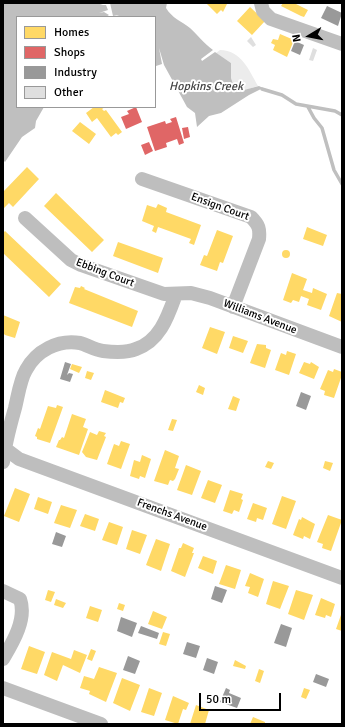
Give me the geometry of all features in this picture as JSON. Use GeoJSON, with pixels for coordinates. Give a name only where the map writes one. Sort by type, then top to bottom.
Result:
{"type":"FeatureCollection","features":[{"type":"Feature","properties":{"kind":"street"},"geometry":{"type":"LineString","coordinates":[[262,3],[263,11],[271,19],[342,44]]}},
{"type":"Feature","properties":{"kind":"street","name":"Ensign Court"},"geometry":{"type":"LineString","coordinates":[[142,179],[252,217],[258,223],[260,230],[259,239],[233,307]]}},
{"type":"Feature","properties":{"kind":"street","name":"Ebbing Court"},"geometry":{"type":"LineString","coordinates":[[25,218],[71,260],[81,265],[155,291],[176,294]]}},
{"type":"Feature","properties":{"kind":"street","name":"Williams Avenue"},"geometry":{"type":"LineString","coordinates":[[176,294],[191,293],[342,347]]}},
{"type":"Feature","properties":{"kind":"street"},"geometry":{"type":"LineString","coordinates":[[3,462],[4,447],[25,371],[33,360],[46,348],[63,343],[79,343],[103,351],[137,349],[151,341],[158,333],[176,294]]}},
{"type":"Feature","properties":{"kind":"street","name":"Frenchs Avenue"},"geometry":{"type":"LineString","coordinates":[[4,447],[19,459],[342,578]]}},
{"type":"Feature","properties":{"kind":"street"},"geometry":{"type":"LineString","coordinates":[[3,591],[20,599],[22,607],[20,624],[3,659]]}},
{"type":"Feature","properties":{"kind":"street"},"geometry":{"type":"LineString","coordinates":[[3,688],[101,724]]}},
{"type":"Feature","properties":{"kind":"shaded area"},"geometry":{"type":"Polygon","coordinates":[[[220,50],[234,53],[239,57],[248,68],[258,86],[245,90],[233,84],[231,78],[231,63],[216,53],[220,50]]]}},
{"type":"Feature","properties":{"kind":"water"},"geometry":{"type":"Polygon","coordinates":[[[3,3],[106,3],[100,5],[106,5],[108,10],[99,13],[104,12],[109,15],[108,16],[16,16],[16,108],[43,108],[36,121],[35,128],[22,137],[5,162],[3,160],[3,3]]]}},
{"type":"Feature","properties":{"kind":"water","name":"Hopkins Creek"},"geometry":{"type":"Polygon","coordinates":[[[110,3],[167,3],[166,8],[171,14],[190,28],[206,45],[213,50],[201,59],[202,61],[215,52],[231,63],[231,78],[233,84],[244,90],[259,86],[263,88],[221,113],[209,116],[197,127],[195,113],[187,107],[164,65],[159,48],[162,64],[156,66],[156,16],[113,16],[110,3]]]}},
{"type":"Feature","properties":{"kind":"building: Homes"},"geometry":{"type":"Polygon","coordinates":[[[206,3],[227,4],[223,12],[221,10],[217,14],[206,3]]]}},
{"type":"Feature","properties":{"kind":"building: Homes"},"geometry":{"type":"Polygon","coordinates":[[[283,3],[294,3],[308,10],[304,17],[281,6],[283,3]]]}},
{"type":"Feature","properties":{"kind":"building: Homes"},"geometry":{"type":"Polygon","coordinates":[[[250,7],[265,21],[252,35],[237,21],[250,7]]]}},
{"type":"Feature","properties":{"kind":"building: Homes"},"geometry":{"type":"Polygon","coordinates":[[[280,34],[294,40],[287,57],[273,50],[275,45],[271,43],[273,39],[278,40],[280,34]]]}},
{"type":"Feature","properties":{"kind":"building: Homes"},"geometry":{"type":"Polygon","coordinates":[[[93,108],[104,108],[102,109],[104,111],[106,110],[122,132],[118,135],[116,133],[111,137],[97,118],[92,122],[86,113],[93,108]]]}},
{"type":"Feature","properties":{"kind":"building: Homes"},"geometry":{"type":"Polygon","coordinates":[[[80,122],[96,134],[89,144],[72,131],[80,122]]]}},
{"type":"Feature","properties":{"kind":"building: Homes"},"geometry":{"type":"Polygon","coordinates":[[[27,167],[39,179],[13,207],[9,203],[3,209],[3,192],[27,167]]]}},
{"type":"Feature","properties":{"kind":"building: Homes"},"geometry":{"type":"Polygon","coordinates":[[[56,193],[104,240],[92,252],[44,206],[56,193]]]}},
{"type":"Feature","properties":{"kind":"building: Homes"},"geometry":{"type":"Polygon","coordinates":[[[158,204],[167,208],[166,212],[201,225],[194,245],[189,243],[191,239],[158,227],[156,233],[152,231],[154,226],[142,221],[147,205],[156,208],[158,204]]]}},
{"type":"Feature","properties":{"kind":"building: Homes"},"geometry":{"type":"Polygon","coordinates":[[[307,227],[327,235],[323,246],[303,239],[307,227]]]}},
{"type":"Feature","properties":{"kind":"building: Homes"},"geometry":{"type":"Polygon","coordinates":[[[217,230],[233,236],[223,263],[220,262],[217,271],[200,265],[204,255],[207,256],[217,230]]]}},
{"type":"Feature","properties":{"kind":"building: Homes"},"geometry":{"type":"Polygon","coordinates":[[[5,231],[61,284],[49,297],[3,253],[3,233],[5,231]]]}},
{"type":"Feature","properties":{"kind":"building: Homes"},"geometry":{"type":"Polygon","coordinates":[[[118,242],[163,258],[158,273],[113,256],[118,242]]]}},
{"type":"Feature","properties":{"kind":"building: Homes"},"geometry":{"type":"Polygon","coordinates":[[[286,250],[289,251],[289,257],[286,258],[283,257],[282,254],[283,251],[286,250]]]}},
{"type":"Feature","properties":{"kind":"building: Homes"},"geometry":{"type":"Polygon","coordinates":[[[292,273],[307,279],[303,290],[312,293],[313,288],[327,294],[321,310],[307,305],[309,299],[301,296],[299,302],[293,300],[291,303],[283,300],[292,273]]]}},
{"type":"Feature","properties":{"kind":"building: Homes"},"geometry":{"type":"Polygon","coordinates":[[[81,286],[85,288],[84,289],[138,311],[132,327],[69,303],[75,287],[80,288],[81,286]]]}},
{"type":"Feature","properties":{"kind":"building: Homes"},"geometry":{"type":"Polygon","coordinates":[[[337,293],[342,294],[342,322],[329,316],[337,293]]]}},
{"type":"Feature","properties":{"kind":"building: Homes"},"geometry":{"type":"Polygon","coordinates":[[[3,315],[20,322],[15,338],[3,333],[3,315]]]}},
{"type":"Feature","properties":{"kind":"building: Homes"},"geometry":{"type":"Polygon","coordinates":[[[210,327],[225,332],[217,354],[202,348],[210,327]]]}},
{"type":"Feature","properties":{"kind":"building: Homes"},"geometry":{"type":"Polygon","coordinates":[[[233,336],[248,341],[243,353],[229,348],[233,336]]]}},
{"type":"Feature","properties":{"kind":"building: Homes"},"geometry":{"type":"Polygon","coordinates":[[[257,344],[266,345],[266,348],[271,350],[265,368],[250,363],[257,344]]]}},
{"type":"Feature","properties":{"kind":"building: Homes"},"geometry":{"type":"Polygon","coordinates":[[[287,351],[296,354],[289,375],[275,370],[281,353],[286,355],[287,351]]]}},
{"type":"Feature","properties":{"kind":"building: Homes"},"geometry":{"type":"Polygon","coordinates":[[[304,362],[310,364],[311,362],[319,367],[314,379],[299,373],[304,362]]]}},
{"type":"Feature","properties":{"kind":"building: Homes"},"geometry":{"type":"Polygon","coordinates":[[[72,364],[82,367],[79,373],[70,369],[72,364]]]}},
{"type":"Feature","properties":{"kind":"building: Homes"},"geometry":{"type":"Polygon","coordinates":[[[334,369],[342,372],[342,375],[334,398],[324,395],[325,391],[320,389],[328,370],[333,372],[334,369]]]}},
{"type":"Feature","properties":{"kind":"building: Homes"},"geometry":{"type":"Polygon","coordinates":[[[87,371],[94,373],[91,380],[85,378],[87,371]]]}},
{"type":"Feature","properties":{"kind":"building: Homes"},"geometry":{"type":"Polygon","coordinates":[[[199,385],[205,388],[203,395],[196,392],[199,385]]]}},
{"type":"Feature","properties":{"kind":"building: Homes"},"geometry":{"type":"Polygon","coordinates":[[[105,390],[125,398],[123,403],[120,402],[118,408],[101,402],[105,390]]]}},
{"type":"Feature","properties":{"kind":"building: Homes"},"geometry":{"type":"Polygon","coordinates":[[[233,396],[240,399],[236,411],[228,409],[233,396]]]}},
{"type":"Feature","properties":{"kind":"building: Homes"},"geometry":{"type":"Polygon","coordinates":[[[57,405],[63,407],[50,443],[37,439],[35,436],[38,428],[40,429],[48,406],[56,408],[57,405]]]}},
{"type":"Feature","properties":{"kind":"building: Homes"},"geometry":{"type":"Polygon","coordinates":[[[72,414],[86,419],[83,427],[88,429],[79,455],[56,447],[59,440],[62,437],[64,438],[72,414]]]}},
{"type":"Feature","properties":{"kind":"building: Homes"},"geometry":{"type":"Polygon","coordinates":[[[172,419],[177,420],[173,431],[168,430],[172,419]]]}},
{"type":"Feature","properties":{"kind":"building: Homes"},"geometry":{"type":"Polygon","coordinates":[[[99,431],[106,433],[104,436],[106,437],[97,460],[86,457],[82,452],[90,432],[97,435],[99,431]]]}},
{"type":"Feature","properties":{"kind":"building: Homes"},"geometry":{"type":"Polygon","coordinates":[[[121,441],[130,444],[121,469],[107,464],[114,444],[119,446],[121,441]]]}},
{"type":"Feature","properties":{"kind":"building: Homes"},"geometry":{"type":"Polygon","coordinates":[[[165,450],[179,456],[175,468],[179,469],[175,479],[173,481],[170,480],[168,485],[154,481],[165,450]]]}},
{"type":"Feature","properties":{"kind":"building: Homes"},"geometry":{"type":"Polygon","coordinates":[[[142,455],[151,459],[145,478],[140,476],[139,479],[130,476],[134,460],[140,462],[142,455]]]}},
{"type":"Feature","properties":{"kind":"building: Homes"},"geometry":{"type":"Polygon","coordinates":[[[268,461],[274,463],[271,469],[265,467],[268,461]]]}},
{"type":"Feature","properties":{"kind":"building: Homes"},"geometry":{"type":"Polygon","coordinates":[[[325,461],[333,463],[330,471],[323,468],[325,461]]]}},
{"type":"Feature","properties":{"kind":"building: Homes"},"geometry":{"type":"Polygon","coordinates":[[[186,465],[201,471],[192,495],[177,490],[186,465]]]}},
{"type":"Feature","properties":{"kind":"building: Homes"},"geometry":{"type":"Polygon","coordinates":[[[208,480],[222,485],[215,503],[201,498],[208,480]]]}},
{"type":"Feature","properties":{"kind":"building: Homes"},"geometry":{"type":"Polygon","coordinates":[[[15,488],[30,494],[19,522],[4,516],[15,488]]]}},
{"type":"Feature","properties":{"kind":"building: Homes"},"geometry":{"type":"Polygon","coordinates":[[[230,490],[243,494],[241,499],[243,500],[239,512],[234,510],[232,514],[223,511],[230,490]]]}},
{"type":"Feature","properties":{"kind":"building: Homes"},"geometry":{"type":"Polygon","coordinates":[[[282,496],[296,501],[286,529],[272,524],[282,496]]]}},
{"type":"Feature","properties":{"kind":"building: Homes"},"geometry":{"type":"Polygon","coordinates":[[[38,497],[52,502],[48,514],[34,509],[38,497]]]}},
{"type":"Feature","properties":{"kind":"building: Homes"},"geometry":{"type":"Polygon","coordinates":[[[253,503],[267,508],[263,520],[257,518],[256,522],[247,519],[253,503]]]}},
{"type":"Feature","properties":{"kind":"building: Homes"},"geometry":{"type":"Polygon","coordinates":[[[61,505],[77,510],[70,528],[54,523],[61,505]]]}},
{"type":"Feature","properties":{"kind":"building: Homes"},"geometry":{"type":"Polygon","coordinates":[[[85,514],[99,519],[95,531],[80,526],[85,514]]]}},
{"type":"Feature","properties":{"kind":"building: Homes"},"geometry":{"type":"Polygon","coordinates":[[[328,515],[342,520],[331,551],[322,548],[323,544],[317,542],[328,515]]]}},
{"type":"Feature","properties":{"kind":"building: Homes"},"geometry":{"type":"Polygon","coordinates":[[[302,517],[315,524],[310,539],[304,536],[303,539],[293,535],[299,519],[301,520],[302,517]]]}},
{"type":"Feature","properties":{"kind":"building: Homes"},"geometry":{"type":"Polygon","coordinates":[[[109,522],[123,527],[117,545],[102,540],[109,522]]]}},
{"type":"Feature","properties":{"kind":"building: Homes"},"geometry":{"type":"Polygon","coordinates":[[[132,530],[147,535],[140,554],[126,549],[132,530]]]}},
{"type":"Feature","properties":{"kind":"building: Homes"},"geometry":{"type":"Polygon","coordinates":[[[156,539],[170,544],[161,571],[146,565],[156,539]]]}},
{"type":"Feature","properties":{"kind":"building: Homes"},"geometry":{"type":"Polygon","coordinates":[[[183,543],[194,548],[192,553],[194,553],[185,577],[171,571],[179,548],[181,548],[183,543]]]}},
{"type":"Feature","properties":{"kind":"building: Homes"},"geometry":{"type":"Polygon","coordinates":[[[203,556],[217,561],[213,574],[198,568],[203,556]]]}},
{"type":"Feature","properties":{"kind":"building: Homes"},"geometry":{"type":"Polygon","coordinates":[[[226,565],[241,570],[235,589],[219,584],[226,565]]]}},
{"type":"Feature","properties":{"kind":"building: Homes"},"geometry":{"type":"Polygon","coordinates":[[[250,573],[264,579],[258,597],[248,593],[250,587],[245,586],[250,573]]]}},
{"type":"Feature","properties":{"kind":"building: Homes"},"geometry":{"type":"Polygon","coordinates":[[[273,581],[289,586],[280,609],[266,604],[273,581]]]}},
{"type":"Feature","properties":{"kind":"building: Homes"},"geometry":{"type":"Polygon","coordinates":[[[48,590],[55,592],[51,602],[45,600],[48,590]]]}},
{"type":"Feature","properties":{"kind":"building: Homes"},"geometry":{"type":"Polygon","coordinates":[[[296,590],[313,595],[304,620],[288,614],[296,590]]]}},
{"type":"Feature","properties":{"kind":"building: Homes"},"geometry":{"type":"Polygon","coordinates":[[[321,598],[335,604],[331,617],[326,615],[325,618],[315,615],[321,598]]]}},
{"type":"Feature","properties":{"kind":"building: Homes"},"geometry":{"type":"Polygon","coordinates":[[[56,599],[66,603],[63,608],[54,605],[56,599]]]}},
{"type":"Feature","properties":{"kind":"building: Homes"},"geometry":{"type":"Polygon","coordinates":[[[119,603],[125,605],[123,611],[117,609],[119,603]]]}},
{"type":"Feature","properties":{"kind":"building: Homes"},"geometry":{"type":"Polygon","coordinates":[[[90,606],[102,610],[98,622],[86,618],[90,606]]]}},
{"type":"Feature","properties":{"kind":"building: Homes"},"geometry":{"type":"Polygon","coordinates":[[[153,611],[167,617],[162,629],[148,624],[153,611]]]}},
{"type":"Feature","properties":{"kind":"building: Homes"},"geometry":{"type":"Polygon","coordinates":[[[342,612],[342,631],[336,629],[342,612]]]}},
{"type":"Feature","properties":{"kind":"building: Homes"},"geometry":{"type":"Polygon","coordinates":[[[163,632],[170,634],[166,646],[159,644],[163,632]]]}},
{"type":"Feature","properties":{"kind":"building: Homes"},"geometry":{"type":"Polygon","coordinates":[[[29,646],[45,652],[37,674],[21,669],[29,646]]]}},
{"type":"Feature","properties":{"kind":"building: Homes"},"geometry":{"type":"Polygon","coordinates":[[[91,649],[96,651],[92,661],[87,659],[91,649]]]}},
{"type":"Feature","properties":{"kind":"building: Homes"},"geometry":{"type":"Polygon","coordinates":[[[74,650],[87,655],[80,673],[63,665],[57,681],[44,675],[52,652],[71,659],[74,650]]]}},
{"type":"Feature","properties":{"kind":"building: Homes"},"geometry":{"type":"Polygon","coordinates":[[[235,660],[246,666],[245,669],[233,666],[235,660]]]}},
{"type":"Feature","properties":{"kind":"building: Homes"},"geometry":{"type":"Polygon","coordinates":[[[99,667],[117,673],[106,702],[89,694],[90,691],[80,688],[84,676],[94,679],[99,667]]]}},
{"type":"Feature","properties":{"kind":"building: Homes"},"geometry":{"type":"Polygon","coordinates":[[[259,669],[264,671],[260,683],[255,681],[259,669]]]}},
{"type":"Feature","properties":{"kind":"building: Homes"},"geometry":{"type":"Polygon","coordinates":[[[122,678],[140,685],[130,711],[113,703],[122,678]]]}},
{"type":"Feature","properties":{"kind":"building: Homes"},"geometry":{"type":"Polygon","coordinates":[[[149,688],[162,693],[154,716],[141,712],[149,688]]]}},
{"type":"Feature","properties":{"kind":"building: Homes"},"geometry":{"type":"Polygon","coordinates":[[[304,688],[310,690],[306,699],[301,697],[304,688]]]}},
{"type":"Feature","properties":{"kind":"building: Homes"},"geometry":{"type":"Polygon","coordinates":[[[173,696],[189,703],[186,710],[183,709],[178,724],[165,720],[173,696]]]}},
{"type":"Feature","properties":{"kind":"building: Homes"},"geometry":{"type":"Polygon","coordinates":[[[196,705],[209,710],[205,724],[190,724],[196,705]]]}},
{"type":"Feature","properties":{"kind":"building: Homes"},"geometry":{"type":"Polygon","coordinates":[[[253,717],[265,722],[265,724],[250,724],[253,717]]]}},
{"type":"Feature","properties":{"kind":"building: Shops"},"geometry":{"type":"Polygon","coordinates":[[[136,108],[142,122],[126,129],[121,117],[129,114],[127,111],[136,108]]]}},
{"type":"Feature","properties":{"kind":"building: Shops"},"geometry":{"type":"Polygon","coordinates":[[[176,117],[184,143],[179,145],[177,139],[166,143],[167,147],[155,151],[147,127],[165,121],[166,124],[172,122],[170,119],[176,117]]]}},
{"type":"Feature","properties":{"kind":"building: Shops"},"geometry":{"type":"Polygon","coordinates":[[[188,127],[190,137],[184,139],[182,128],[188,127]]]}},
{"type":"Feature","properties":{"kind":"building: Shops"},"geometry":{"type":"Polygon","coordinates":[[[149,142],[153,151],[145,155],[141,145],[149,142]]]}},
{"type":"Feature","properties":{"kind":"building: Industry"},"geometry":{"type":"Polygon","coordinates":[[[327,6],[342,13],[338,26],[321,18],[327,6]]]}},
{"type":"Feature","properties":{"kind":"building: Industry"},"geometry":{"type":"Polygon","coordinates":[[[295,41],[304,45],[300,55],[291,51],[295,41]]]}},
{"type":"Feature","properties":{"kind":"building: Industry"},"geometry":{"type":"Polygon","coordinates":[[[65,362],[71,364],[67,375],[69,373],[73,374],[70,382],[60,379],[65,362]]]}},
{"type":"Feature","properties":{"kind":"building: Industry"},"geometry":{"type":"Polygon","coordinates":[[[301,392],[311,396],[306,410],[296,406],[301,392]]]}},
{"type":"Feature","properties":{"kind":"building: Industry"},"geometry":{"type":"Polygon","coordinates":[[[56,532],[66,536],[62,547],[52,544],[56,532]]]}},
{"type":"Feature","properties":{"kind":"building: Industry"},"geometry":{"type":"Polygon","coordinates":[[[215,586],[227,590],[222,603],[211,599],[215,586]]]}},
{"type":"Feature","properties":{"kind":"building: Industry"},"geometry":{"type":"Polygon","coordinates":[[[121,617],[137,623],[132,637],[117,631],[121,617]]]}},
{"type":"Feature","properties":{"kind":"building: Industry"},"geometry":{"type":"Polygon","coordinates":[[[281,624],[292,628],[286,647],[274,643],[281,624]]]}},
{"type":"Feature","properties":{"kind":"building: Industry"},"geometry":{"type":"Polygon","coordinates":[[[141,626],[159,633],[157,639],[138,633],[141,626]]]}},
{"type":"Feature","properties":{"kind":"building: Industry"},"geometry":{"type":"Polygon","coordinates":[[[187,642],[200,646],[196,658],[183,654],[187,642]]]}},
{"type":"Feature","properties":{"kind":"building: Industry"},"geometry":{"type":"Polygon","coordinates":[[[128,656],[140,661],[135,674],[123,670],[128,656]]]}},
{"type":"Feature","properties":{"kind":"building: Industry"},"geometry":{"type":"Polygon","coordinates":[[[207,658],[218,662],[214,674],[203,670],[207,658]]]}},
{"type":"Feature","properties":{"kind":"building: Industry"},"geometry":{"type":"Polygon","coordinates":[[[316,674],[329,679],[326,687],[313,682],[316,674]]]}},
{"type":"Feature","properties":{"kind":"building: Industry"},"geometry":{"type":"Polygon","coordinates":[[[226,688],[230,690],[229,693],[241,698],[237,708],[220,702],[226,688]]]}},
{"type":"Feature","properties":{"kind":"building: Other"},"geometry":{"type":"Polygon","coordinates":[[[251,37],[256,45],[253,47],[247,41],[251,37]]]}},
{"type":"Feature","properties":{"kind":"building: Other"},"geometry":{"type":"Polygon","coordinates":[[[313,48],[317,50],[313,61],[309,60],[313,48]]]}},
{"type":"Feature","properties":{"kind":"waterway"},"geometry":{"type":"LineString","coordinates":[[262,89],[282,95],[296,104],[335,111],[342,115]]}},
{"type":"Feature","properties":{"kind":"waterway"},"geometry":{"type":"LineString","coordinates":[[308,107],[322,128],[334,170],[342,184]]}}]}
